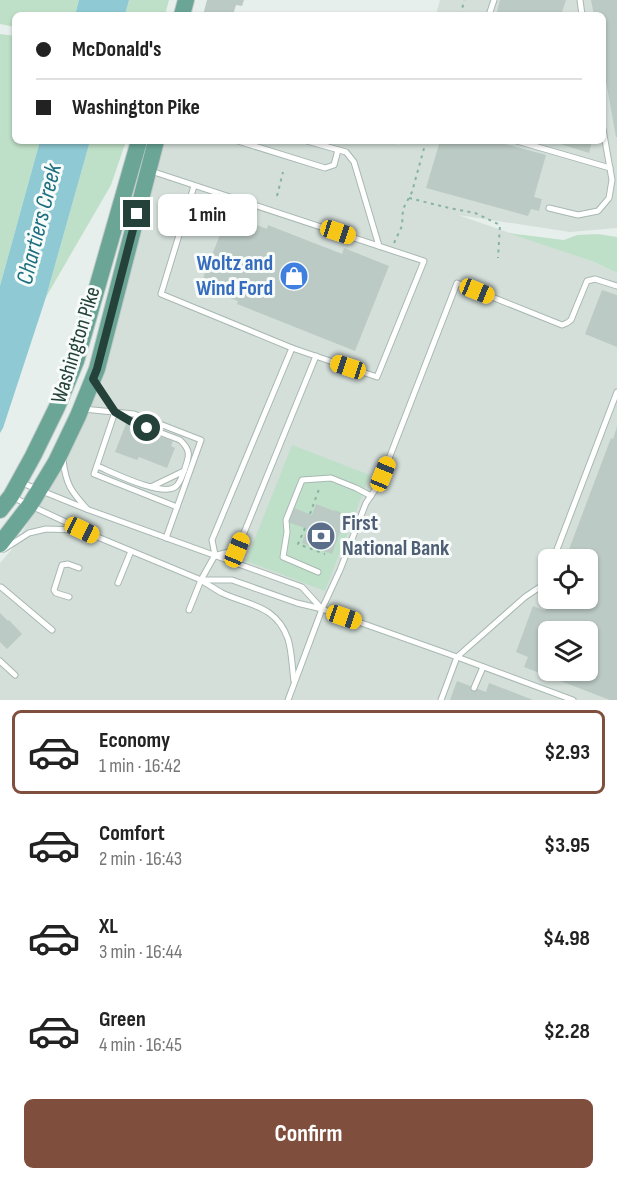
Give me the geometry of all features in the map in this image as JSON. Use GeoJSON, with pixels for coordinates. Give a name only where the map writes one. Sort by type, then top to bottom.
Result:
{"type":"FeatureCollection","features":[{"type":"Feature","properties":{"kind":"main road","name":"Washington Pike"},"geometry":{"type":"LineString","coordinates":[[5,503],[20,482],[57,407],[76,361],[138,144]]}},
{"type":"Feature","properties":{"kind":"main road","name":"Washington Pike"},"geometry":{"type":"LineString","coordinates":[[0,544],[30,505],[62,450],[97,369],[155,144]]}},
{"type":"Feature","properties":{"kind":"lane"},"geometry":{"type":"LineString","coordinates":[[248,144],[325,168],[334,165],[338,150]]}},
{"type":"Feature","properties":{"kind":"lane"},"geometry":{"type":"LineString","coordinates":[[317,144],[346,152],[354,162],[379,246]]}},
{"type":"Feature","properties":{"kind":"lane"},"geometry":{"type":"LineString","coordinates":[[527,144],[610,168]]}},
{"type":"Feature","properties":{"kind":"lane"},"geometry":{"type":"LineString","coordinates":[[549,208],[578,215],[598,211],[609,198],[612,180],[606,144]]}},
{"type":"Feature","properties":{"kind":"lane"},"geometry":{"type":"LineString","coordinates":[[148,170],[424,261],[377,377],[292,348],[161,294],[195,186]]}},
{"type":"Feature","properties":{"kind":"lane"},"geometry":{"type":"LineString","coordinates":[[288,700],[322,609],[366,503],[377,487],[457,283],[562,325],[570,320],[586,280],[595,279],[617,286]]}},
{"type":"Feature","properties":{"kind":"lane"},"geometry":{"type":"LineString","coordinates":[[189,610],[201,580],[215,555],[212,540],[292,348]]}},
{"type":"Feature","properties":{"kind":"lane"},"geometry":{"type":"LineString","coordinates":[[215,555],[237,550],[316,356]]}},
{"type":"Feature","properties":{"kind":"lane"},"geometry":{"type":"LineString","coordinates":[[93,379],[115,412],[130,421],[180,441],[189,453],[178,485],[173,489],[151,487],[97,466]]}},
{"type":"Feature","properties":{"kind":"lane"},"geometry":{"type":"LineString","coordinates":[[557,549],[617,392]]}},
{"type":"Feature","properties":{"kind":"lane"},"geometry":{"type":"LineString","coordinates":[[81,409],[134,414],[201,441],[166,538]]}},
{"type":"Feature","properties":{"kind":"lane"},"geometry":{"type":"LineString","coordinates":[[115,412],[94,474],[177,507]]}},
{"type":"Feature","properties":{"kind":"lane"},"geometry":{"type":"LineString","coordinates":[[62,450],[68,485],[88,510]]}},
{"type":"Feature","properties":{"kind":"lane"},"geometry":{"type":"LineString","coordinates":[[151,487],[184,471]]}},
{"type":"Feature","properties":{"kind":"lane"},"geometry":{"type":"LineString","coordinates":[[318,572],[283,557],[287,532],[286,520],[302,480],[332,478],[371,496]]}},
{"type":"Feature","properties":{"kind":"lane"},"geometry":{"type":"LineString","coordinates":[[20,482],[88,510],[302,587],[322,609]]}},
{"type":"Feature","properties":{"kind":"lane"},"geometry":{"type":"LineString","coordinates":[[5,503],[30,505],[82,530],[201,580],[223,593],[263,608],[274,616],[288,641],[295,683]]}},
{"type":"Feature","properties":{"kind":"lane"},"geometry":{"type":"LineString","coordinates":[[0,552],[29,533],[46,529],[82,530]]}},
{"type":"Feature","properties":{"kind":"lane"},"geometry":{"type":"LineString","coordinates":[[118,583],[131,551]]}},
{"type":"Feature","properties":{"kind":"lane"},"geometry":{"type":"LineString","coordinates":[[69,597],[56,593],[54,590],[58,576],[64,564],[79,568]]}},
{"type":"Feature","properties":{"kind":"lane"},"geometry":{"type":"LineString","coordinates":[[201,580],[232,580],[297,603],[322,609],[573,700]]}},
{"type":"Feature","properties":{"kind":"lane"},"geometry":{"type":"LineString","coordinates":[[0,587],[52,630]]}},
{"type":"Feature","properties":{"kind":"lane"},"geometry":{"type":"LineString","coordinates":[[441,700],[457,657],[538,588]]}},
{"type":"Feature","properties":{"kind":"lane"},"geometry":{"type":"LineString","coordinates":[[0,661],[15,675]]}},
{"type":"Feature","properties":{"kind":"lane"},"geometry":{"type":"LineString","coordinates":[[474,688],[483,667]]}},
{"type":"Feature","properties":{"kind":"lane"},"geometry":{"type":"LineString","coordinates":[[446,687],[454,690]]}},
{"type":"Feature","properties":{"kind":"path"},"geometry":{"type":"LineString","coordinates":[[390,250],[402,226],[403,209],[417,177],[425,144]]}},
{"type":"Feature","properties":{"kind":"path"},"geometry":{"type":"LineString","coordinates":[[277,196],[283,172]]}},
{"type":"Feature","properties":{"kind":"path"},"geometry":{"type":"LineString","coordinates":[[409,198],[475,213],[500,225],[498,258]]}},
{"type":"Feature","properties":{"kind":"path"},"geometry":{"type":"LineString","coordinates":[[310,514],[323,478]]}},
{"type":"Feature","properties":{"kind":"path"},"geometry":{"type":"LineString","coordinates":[[305,528],[298,544],[325,554]]}},
{"type":"Feature","properties":{"kind":"shaded area"},"geometry":{"type":"Polygon","coordinates":[[[440,0],[617,0],[617,228],[570,232],[458,215],[594,262],[617,273],[617,700],[0,700],[0,563],[14,547],[77,434],[124,295],[163,144],[606,144],[606,12],[437,12],[440,0]]]}},
{"type":"Feature","properties":{"kind":"green space"},"geometry":{"type":"Polygon","coordinates":[[[0,0],[79,0],[76,12],[12,12],[12,26],[0,24],[0,0]]]}},
{"type":"Feature","properties":{"kind":"green space"},"geometry":{"type":"Polygon","coordinates":[[[129,0],[169,0],[166,12],[126,12],[129,0]]]}},
{"type":"Feature","properties":{"kind":"green space"},"geometry":{"type":"Polygon","coordinates":[[[0,34],[12,36],[12,144],[39,144],[0,286],[0,34]]]}},
{"type":"Feature","properties":{"kind":"green space"},"geometry":{"type":"Polygon","coordinates":[[[89,144],[125,144],[111,185],[46,297],[89,144]]]}},
{"type":"Feature","properties":{"kind":"green space"},"geometry":{"type":"Polygon","coordinates":[[[508,233],[564,240],[577,235],[598,234],[617,237],[617,273],[594,262],[508,233]]]}},
{"type":"Feature","properties":{"kind":"green space"},"geometry":{"type":"Polygon","coordinates":[[[292,445],[370,475],[325,591],[246,561],[292,445]]]}},
{"type":"Feature","properties":{"kind":"water"},"geometry":{"type":"Polygon","coordinates":[[[79,0],[129,0],[126,12],[76,12],[79,0]]]}},
{"type":"Feature","properties":{"kind":"water","name":"Chartiers Creek"},"geometry":{"type":"Polygon","coordinates":[[[39,144],[89,144],[46,297],[0,433],[0,286],[39,144]]]}},
{"type":"Feature","properties":{"kind":"building"},"geometry":{"type":"Polygon","coordinates":[[[207,0],[244,0],[242,6],[236,5],[234,12],[204,12],[207,0]]]}},
{"type":"Feature","properties":{"kind":"building"},"geometry":{"type":"Polygon","coordinates":[[[500,0],[566,0],[562,12],[497,12],[500,0]]]}},
{"type":"Feature","properties":{"kind":"building"},"geometry":{"type":"Polygon","coordinates":[[[591,0],[617,0],[617,137],[606,82],[606,12],[593,12],[591,0]]]}},
{"type":"Feature","properties":{"kind":"building"},"geometry":{"type":"Polygon","coordinates":[[[439,144],[505,144],[546,155],[534,197],[542,199],[539,211],[531,209],[528,216],[426,188],[439,144]]]}},
{"type":"Feature","properties":{"kind":"building"},"geometry":{"type":"Polygon","coordinates":[[[560,144],[591,144],[589,153],[560,144]]]}},
{"type":"Feature","properties":{"kind":"building","name":"Woltz and Wind Ford"},"geometry":{"type":"Polygon","coordinates":[[[228,214],[267,229],[268,225],[342,254],[344,248],[389,266],[355,351],[237,304],[238,301],[200,286],[228,214]]]}},
{"type":"Feature","properties":{"kind":"building"},"geometry":{"type":"Polygon","coordinates":[[[602,290],[617,295],[617,347],[585,334],[602,290]]]}},
{"type":"Feature","properties":{"kind":"building"},"geometry":{"type":"Polygon","coordinates":[[[126,424],[173,441],[171,446],[175,448],[167,468],[139,457],[137,460],[115,452],[126,424]]]}},
{"type":"Feature","properties":{"kind":"building"},"geometry":{"type":"Polygon","coordinates":[[[617,427],[617,700],[610,700],[560,681],[598,681],[598,621],[538,621],[538,672],[524,667],[528,657],[516,652],[533,606],[545,611],[546,609],[598,609],[598,549],[569,549],[611,438],[613,439],[617,427]]]}},
{"type":"Feature","properties":{"kind":"building","name":"First National Bank"},"geometry":{"type":"Polygon","coordinates":[[[316,504],[346,516],[332,554],[302,543],[307,529],[288,522],[294,508],[312,515],[316,504]]]}},
{"type":"Feature","properties":{"kind":"building"},"geometry":{"type":"Polygon","coordinates":[[[0,613],[22,634],[7,649],[0,642],[0,613]]]}},
{"type":"Feature","properties":{"kind":"building"},"geometry":{"type":"Polygon","coordinates":[[[457,681],[486,692],[489,683],[533,700],[450,700],[457,681]]]}},
{"type":"Feature","properties":{"kind":"place","name":"Woltz and Wind Ford"},"geometry":{"type":"Point","coordinates":[294,276]}},
{"type":"Feature","properties":{"kind":"place","name":"First National Bank"},"geometry":{"type":"Point","coordinates":[321,536]}},
{"type":"Feature","properties":{"kind":"route"},"geometry":{"type":"LineString","coordinates":[[137,214],[93,379],[115,412],[147,428]]}}]}
